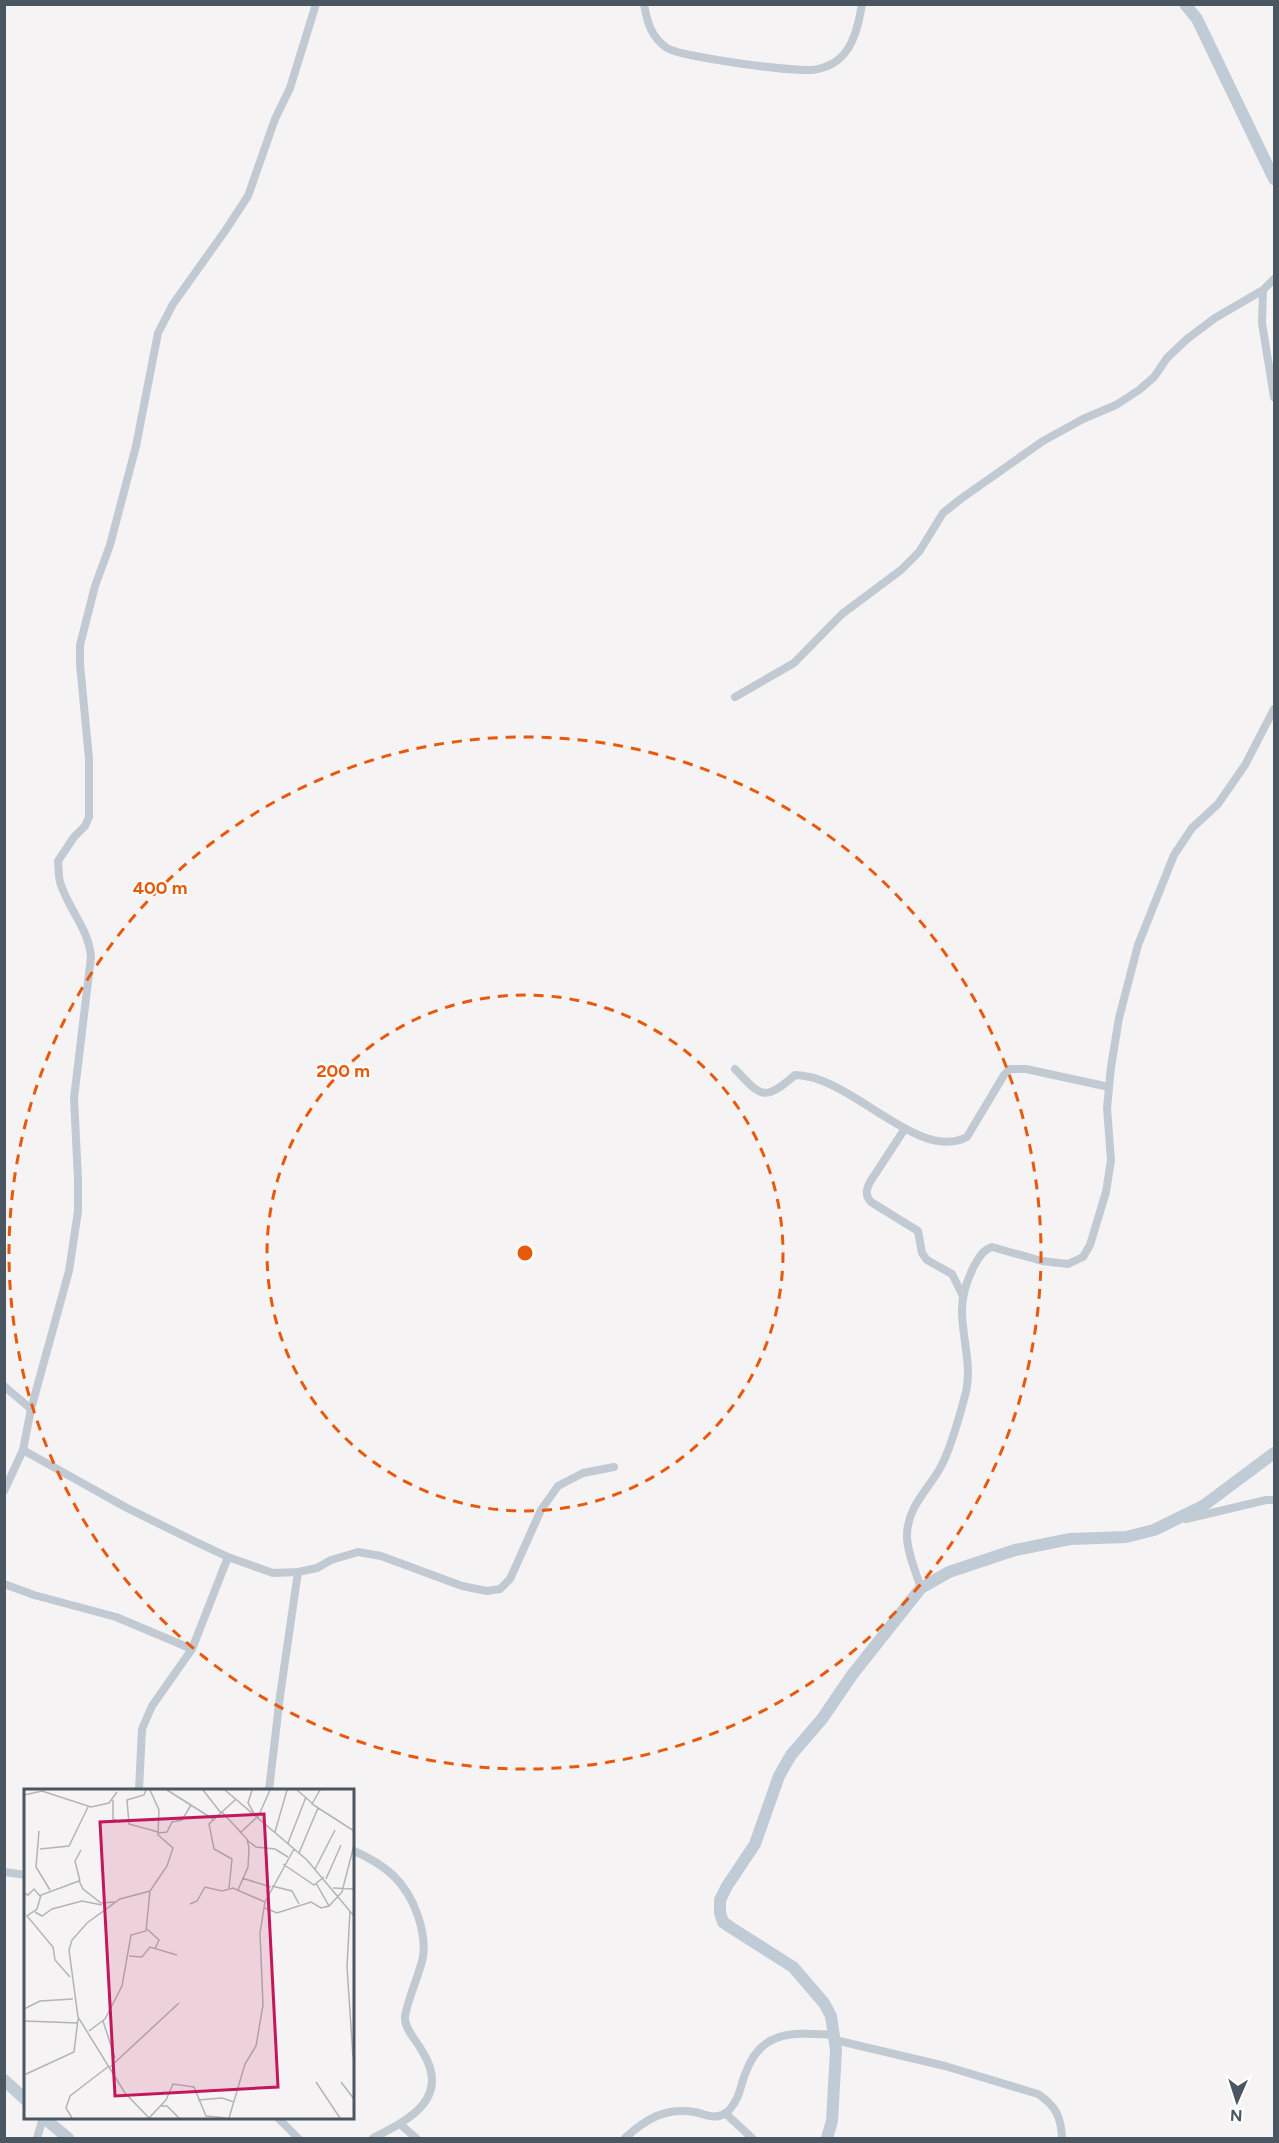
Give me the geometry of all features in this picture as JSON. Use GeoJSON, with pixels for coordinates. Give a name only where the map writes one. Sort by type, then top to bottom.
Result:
{"type":"FeatureCollection","features":[{"type":"Feature","properties":{"kind":"street"},"geometry":{"type":"LineString","coordinates":[[4,1491],[23,1450],[31,1408],[69,1271],[78,1211],[74,1098],[91,957],[86,933],[60,884],[58,861],[74,837],[85,826],[88,818],[89,759],[80,645],[95,585],[120,509],[136,446],[158,333],[173,304],[248,196],[275,119],[290,88],[316,4]]}},
{"type":"Feature","properties":{"kind":"street"},"geometry":{"type":"LineString","coordinates":[[644,4],[649,28],[670,50],[756,66],[817,70],[840,59],[850,45],[858,26],[862,4]]}},
{"type":"Feature","properties":{"kind":"street"},"geometry":{"type":"LineString","coordinates":[[1185,4],[1197,19],[1275,179]]}},
{"type":"Feature","properties":{"kind":"street"},"geometry":{"type":"LineString","coordinates":[[735,697],[795,663],[842,614],[901,570],[920,552],[943,513],[962,498],[1043,441],[1083,419],[1116,405],[1139,390],[1154,377],[1167,358],[1187,339],[1215,318],[1263,290],[1275,279]]}},
{"type":"Feature","properties":{"kind":"street"},"geometry":{"type":"LineString","coordinates":[[1263,290],[1262,322],[1275,397]]}},
{"type":"Feature","properties":{"kind":"street"},"geometry":{"type":"LineString","coordinates":[[921,1588],[907,1537],[909,1520],[915,1502],[940,1469],[966,1392],[969,1365],[962,1312],[963,1297],[969,1276],[986,1249],[999,1248],[1042,1261],[1068,1264],[1083,1257],[1090,1245],[1106,1192],[1112,1160],[1107,1108],[1109,1087],[1119,1018],[1138,945],[1174,855],[1192,828],[1218,804],[1245,765],[1275,709]]}},
{"type":"Feature","properties":{"kind":"street"},"geometry":{"type":"LineString","coordinates":[[735,1069],[761,1093],[771,1093],[779,1089],[795,1075],[815,1078],[862,1101],[904,1130],[943,1143],[957,1142],[967,1137],[1004,1075],[1010,1069],[1026,1069],[1109,1087]]}},
{"type":"Feature","properties":{"kind":"street"},"geometry":{"type":"LineString","coordinates":[[904,1130],[870,1182],[866,1190],[867,1197],[871,1202],[918,1230],[922,1253],[927,1260],[952,1274],[963,1297]]}},
{"type":"Feature","properties":{"kind":"street"},"geometry":{"type":"LineString","coordinates":[[4,1386],[31,1408]]}},
{"type":"Feature","properties":{"kind":"street"},"geometry":{"type":"LineString","coordinates":[[23,1450],[127,1508],[228,1557],[273,1573],[298,1572],[317,1568],[331,1560],[358,1552],[381,1556],[462,1586],[487,1591],[500,1589],[510,1579],[541,1510],[558,1486],[583,1473],[615,1467]]}},
{"type":"Feature","properties":{"kind":"street"},"geometry":{"type":"LineString","coordinates":[[827,2139],[832,2121],[835,2037],[831,2016],[824,2003],[793,1966],[723,1922],[720,1913],[720,1900],[755,1844],[779,1776],[791,1755],[822,1719],[852,1675],[921,1588],[949,1572],[1015,1550],[1070,1539],[1126,1537],[1154,1530],[1203,1506],[1275,1453]]}},
{"type":"Feature","properties":{"kind":"street"},"geometry":{"type":"LineString","coordinates":[[1171,1522],[1266,1500],[1275,1500]]}},
{"type":"Feature","properties":{"kind":"street"},"geometry":{"type":"LineString","coordinates":[[139,1789],[142,1729],[152,1706],[192,1648],[228,1557]]}},
{"type":"Feature","properties":{"kind":"street"},"geometry":{"type":"LineString","coordinates":[[269,1789],[298,1572]]}},
{"type":"Feature","properties":{"kind":"street"},"geometry":{"type":"LineString","coordinates":[[4,1584],[116,1617],[192,1648]]}},
{"type":"Feature","properties":{"kind":"street"},"geometry":{"type":"LineString","coordinates":[[354,1851],[382,1866],[403,1884],[412,1900],[422,1928],[423,1954],[405,2019],[410,2032],[430,2064],[432,2082],[429,2096],[412,2116],[373,2139]]}},
{"type":"Feature","properties":{"kind":"street"},"geometry":{"type":"LineString","coordinates":[[4,1872],[24,1875]]}},
{"type":"Feature","properties":{"kind":"street"},"geometry":{"type":"LineString","coordinates":[[625,2139],[640,2124],[653,2116],[672,2110],[695,2112],[710,2117],[725,2113],[735,2103],[755,2053],[766,2042],[787,2034],[835,2037],[945,2066],[1038,2094],[1051,2103],[1059,2117],[1062,2139]]}},
{"type":"Feature","properties":{"kind":"street"},"geometry":{"type":"LineString","coordinates":[[4,2080],[24,2098]]}},
{"type":"Feature","properties":{"kind":"street"},"geometry":{"type":"LineString","coordinates":[[725,2113],[752,2139]]}},
{"type":"Feature","properties":{"kind":"street"},"geometry":{"type":"LineString","coordinates":[[37,2139],[46,2119]]}},
{"type":"Feature","properties":{"kind":"street"},"geometry":{"type":"LineString","coordinates":[[47,2119],[66,2138]]}},
{"type":"Feature","properties":{"kind":"street"},"geometry":{"type":"LineString","coordinates":[[279,2119],[298,2139]]}},
{"type":"Feature","properties":{"kind":"street"},"geometry":{"type":"LineString","coordinates":[[399,2124],[416,2139]]}}]}
